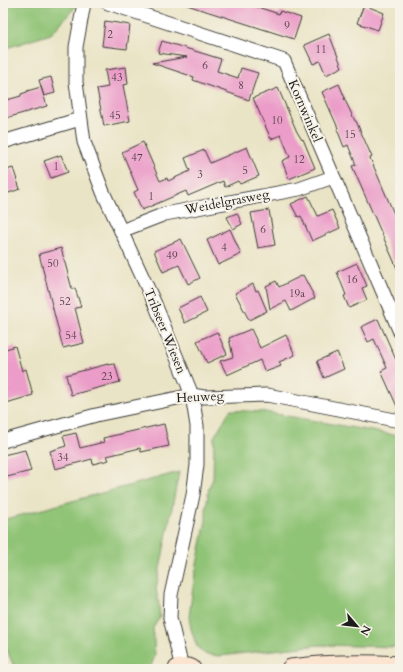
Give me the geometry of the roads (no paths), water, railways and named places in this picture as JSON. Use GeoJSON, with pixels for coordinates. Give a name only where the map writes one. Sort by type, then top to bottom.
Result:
{"type":"FeatureCollection","features":[{"type":"Feature","properties":{"kind":"main road"},"geometry":{"type":"LineString","coordinates":[[291,669],[314,666],[346,665],[400,666]]}},
{"type":"Feature","properties":{"kind":"street","name":"Tribseer Wiesen"},"geometry":{"type":"LineString","coordinates":[[84,3],[76,47],[76,82],[84,142],[103,192],[155,304],[192,395],[197,426],[197,465],[187,526],[171,595],[170,618],[184,669]]}},
{"type":"Feature","properties":{"kind":"street","name":"Kornwinkel"},"geometry":{"type":"LineString","coordinates":[[108,3],[284,60],[400,332]]}},
{"type":"Feature","properties":{"kind":"street"},"geometry":{"type":"LineString","coordinates":[[3,142],[80,119]]}},
{"type":"Feature","properties":{"kind":"street","name":"Weidelgrasweg"},"geometry":{"type":"LineString","coordinates":[[121,231],[165,214],[298,189],[333,177]]}},
{"type":"Feature","properties":{"kind":"street","name":"Heuweg"},"geometry":{"type":"LineString","coordinates":[[3,441],[96,415],[192,395],[204,397],[267,395],[400,421]]}}]}
